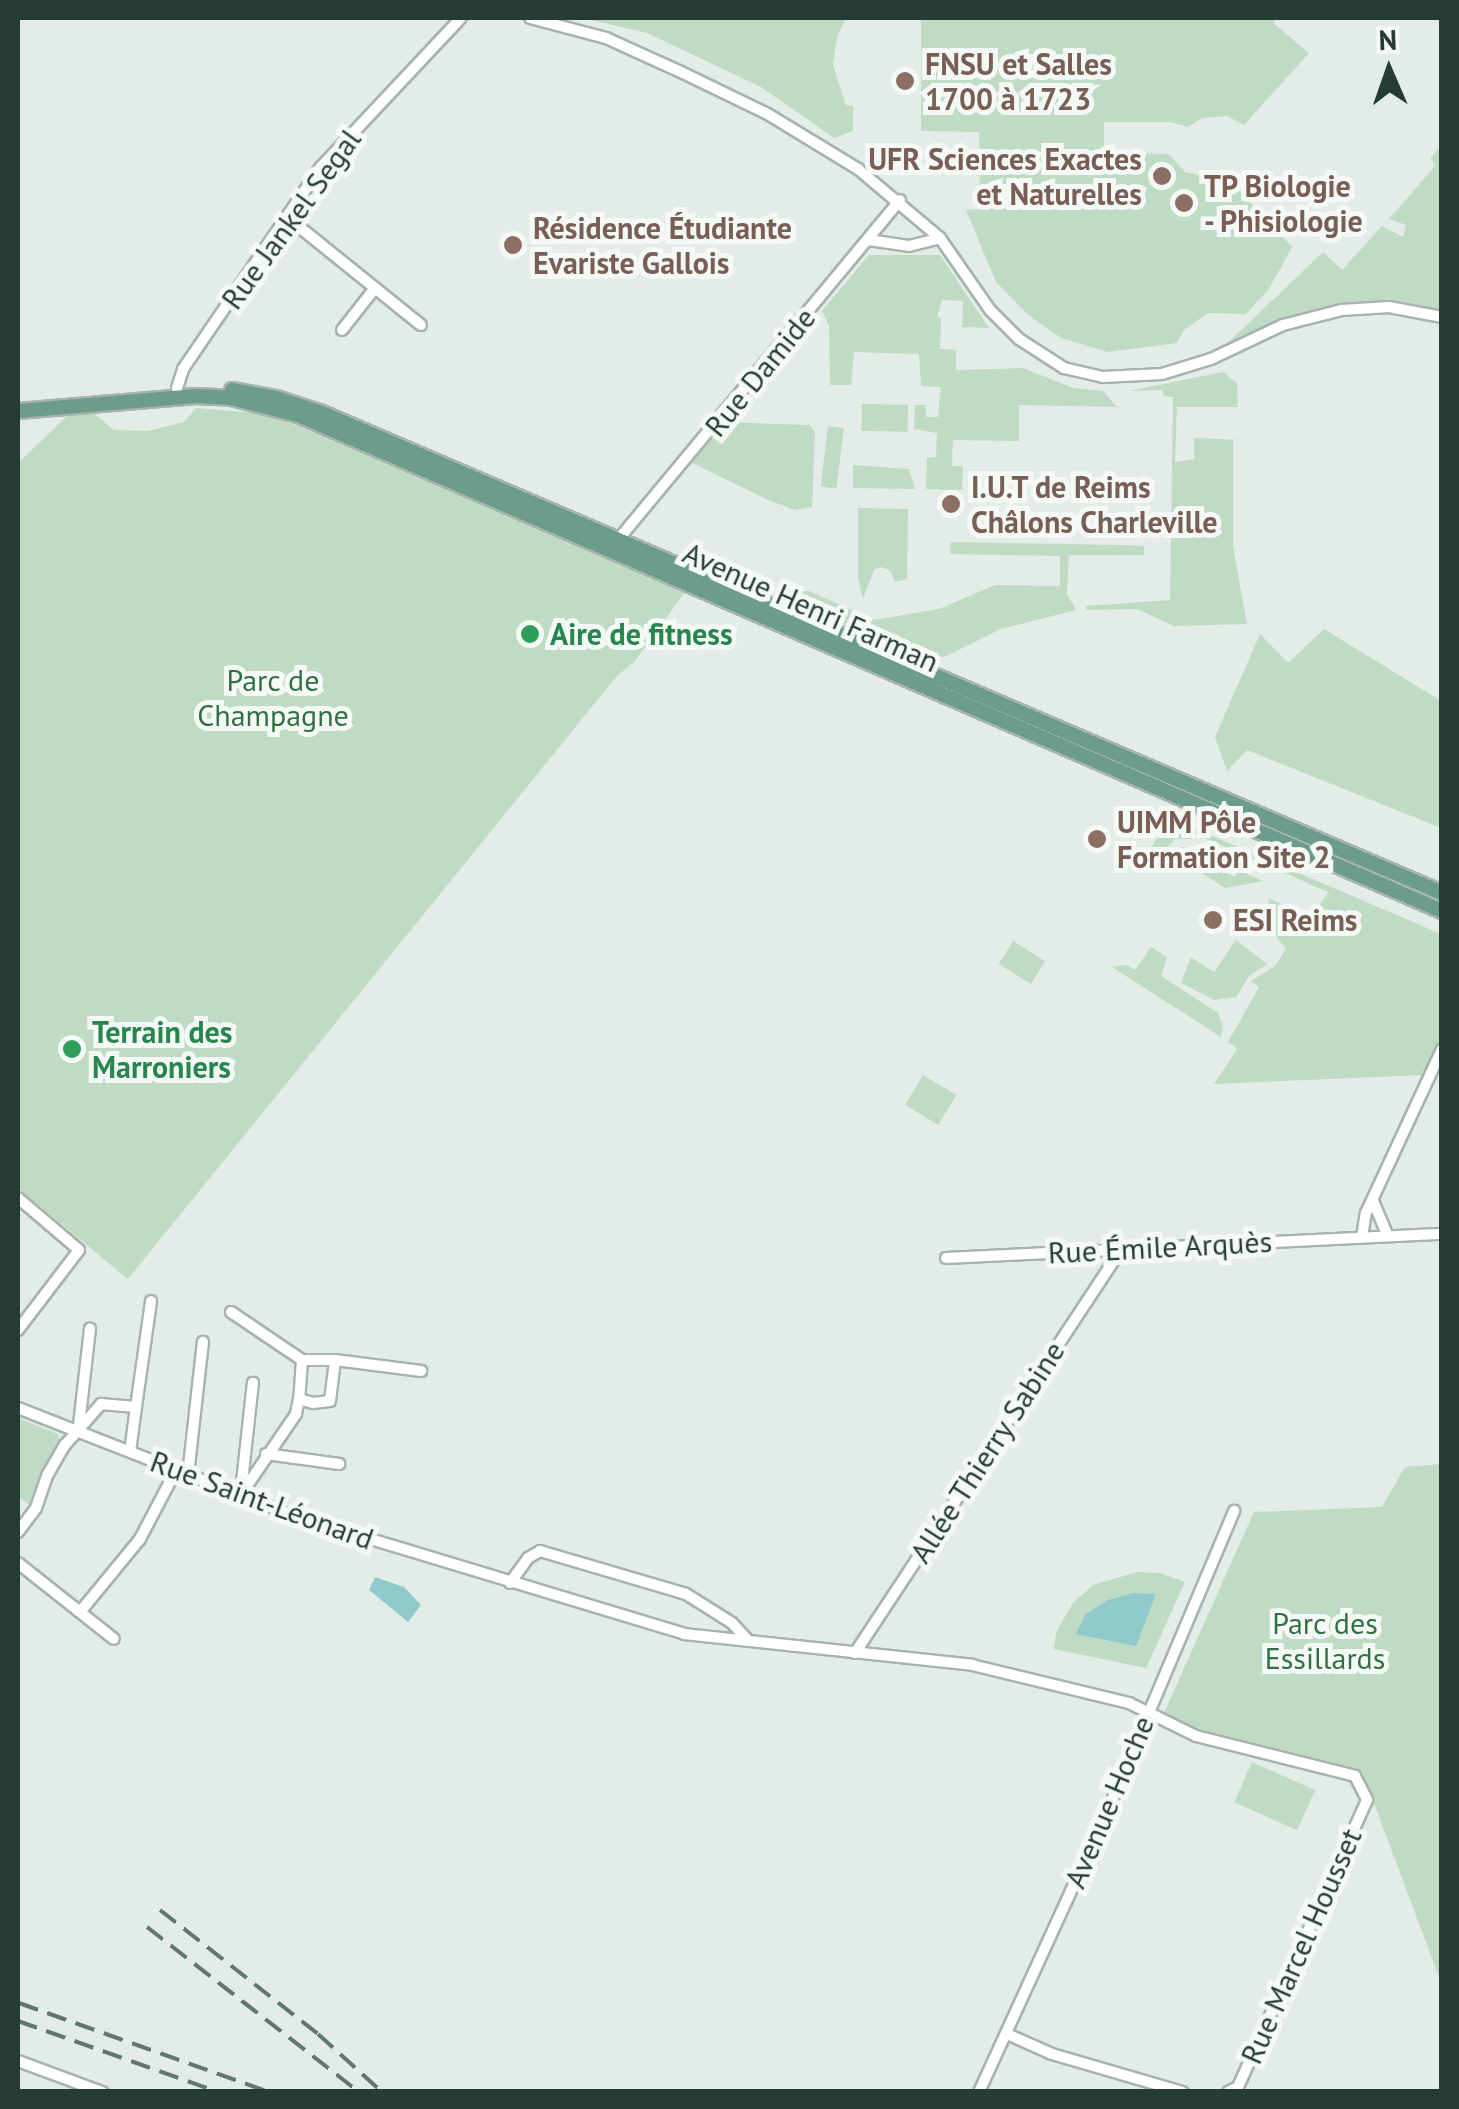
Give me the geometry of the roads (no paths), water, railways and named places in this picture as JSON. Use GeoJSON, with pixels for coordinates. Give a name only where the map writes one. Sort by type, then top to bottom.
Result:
{"type":"FeatureCollection","features":[{"type":"Feature","properties":{"kind":"main road","name":"Avenue Henri Farman"},"geometry":{"type":"LineString","coordinates":[[18,402],[196,388],[258,394],[296,403],[1442,893]]}},
{"type":"Feature","properties":{"kind":"main road","name":"Avenue Henri Farman"},"geometry":{"type":"LineString","coordinates":[[18,410],[147,399],[231,398],[332,428],[1442,911]]}},
{"type":"Feature","properties":{"kind":"street","name":"Rue Jankel Segal"},"geometry":{"type":"LineString","coordinates":[[177,388],[183,368],[328,158],[461,18]]}},
{"type":"Feature","properties":{"kind":"street"},"geometry":{"type":"LineString","coordinates":[[530,18],[606,38],[766,112],[900,200],[940,238],[990,310],[1033,351],[1064,368],[1103,377],[1147,376],[1178,370],[1283,325],[1342,310],[1389,307],[1442,317]]}},
{"type":"Feature","properties":{"kind":"street","name":"Rue Damide"},"geometry":{"type":"LineString","coordinates":[[617,541],[900,200]]}},
{"type":"Feature","properties":{"kind":"street"},"geometry":{"type":"LineString","coordinates":[[287,218],[421,325]]}},
{"type":"Feature","properties":{"kind":"street"},"geometry":{"type":"LineString","coordinates":[[868,240],[909,246],[940,238]]}},
{"type":"Feature","properties":{"kind":"street"},"geometry":{"type":"LineString","coordinates":[[342,330],[375,288]]}},
{"type":"Feature","properties":{"kind":"street"},"geometry":{"type":"LineString","coordinates":[[1368,1237],[1373,1201],[1442,1048]]}},
{"type":"Feature","properties":{"kind":"street"},"geometry":{"type":"LineString","coordinates":[[18,1198],[79,1250],[18,1330]]}},
{"type":"Feature","properties":{"kind":"street"},"geometry":{"type":"LineString","coordinates":[[1373,1201],[1388,1236]]}},
{"type":"Feature","properties":{"kind":"street","name":"Rue Émile Arquès"},"geometry":{"type":"LineString","coordinates":[[946,1258],[1442,1234]]}},
{"type":"Feature","properties":{"kind":"street","name":"Allée Thierry Sabine"},"geometry":{"type":"LineString","coordinates":[[855,1653],[1113,1262],[1114,1250]]}},
{"type":"Feature","properties":{"kind":"street"},"geometry":{"type":"LineString","coordinates":[[130,1452],[136,1407],[141,1400],[151,1301]]}},
{"type":"Feature","properties":{"kind":"street"},"geometry":{"type":"LineString","coordinates":[[230,1312],[302,1360],[335,1360],[421,1371]]}},
{"type":"Feature","properties":{"kind":"street"},"geometry":{"type":"LineString","coordinates":[[77,1428],[90,1329]]}},
{"type":"Feature","properties":{"kind":"street"},"geometry":{"type":"LineString","coordinates":[[188,1476],[202,1342]]}},
{"type":"Feature","properties":{"kind":"street"},"geometry":{"type":"LineString","coordinates":[[240,1496],[296,1414],[302,1360]]}},
{"type":"Feature","properties":{"kind":"street"},"geometry":{"type":"LineString","coordinates":[[299,1398],[313,1404],[330,1401],[335,1360]]}},
{"type":"Feature","properties":{"kind":"street"},"geometry":{"type":"LineString","coordinates":[[240,1496],[254,1383]]}},
{"type":"Feature","properties":{"kind":"street"},"geometry":{"type":"LineString","coordinates":[[18,1532],[36,1508],[48,1474],[77,1428],[101,1404],[136,1407]]}},
{"type":"Feature","properties":{"kind":"street","name":"Rue Saint-Léonard"},"geometry":{"type":"LineString","coordinates":[[18,1408],[77,1428],[240,1496],[684,1634],[972,1664],[1148,1710]]}},
{"type":"Feature","properties":{"kind":"street"},"geometry":{"type":"LineString","coordinates":[[266,1454],[339,1464]]}},
{"type":"Feature","properties":{"kind":"street"},"geometry":{"type":"LineString","coordinates":[[80,1612],[140,1539],[176,1470]]}},
{"type":"Feature","properties":{"kind":"street","name":"Avenue Hoche"},"geometry":{"type":"LineString","coordinates":[[979,2092],[1234,1511]]}},
{"type":"Feature","properties":{"kind":"street"},"geometry":{"type":"LineString","coordinates":[[510,1583],[528,1558],[540,1552],[686,1594],[732,1623],[750,1642]]}},
{"type":"Feature","properties":{"kind":"street"},"geometry":{"type":"LineString","coordinates":[[18,1563],[114,1639]]}},
{"type":"Feature","properties":{"kind":"street","name":"Rue Marcel Housset"},"geometry":{"type":"LineString","coordinates":[[1148,1710],[1196,1736],[1355,1776],[1366,1800],[1238,2087],[1228,2092]]}},
{"type":"Feature","properties":{"kind":"street"},"geometry":{"type":"LineString","coordinates":[[1007,2034],[1052,2054],[1183,2092]]}},
{"type":"Feature","properties":{"kind":"street"},"geometry":{"type":"LineString","coordinates":[[18,2062],[102,2092]]}},
{"type":"Feature","properties":{"kind":"water"},"geometry":{"type":"Polygon","coordinates":[[[375,1577],[404,1587],[421,1605],[408,1622],[369,1590],[375,1577]]]}},
{"type":"Feature","properties":{"kind":"water"},"geometry":{"type":"Polygon","coordinates":[[[1133,1593],[1156,1594],[1136,1646],[1076,1634],[1086,1614],[1108,1600],[1133,1593]]]}},
{"type":"Feature","properties":{"kind":"railway"},"geometry":{"type":"LineString","coordinates":[[160,1910],[318,2034],[382,2092]]}},
{"type":"Feature","properties":{"kind":"railway"},"geometry":{"type":"LineString","coordinates":[[147,1927],[359,2092]]}},
{"type":"Feature","properties":{"kind":"railway"},"geometry":{"type":"LineString","coordinates":[[19,2003],[269,2092]]}},
{"type":"Feature","properties":{"kind":"railway"},"geometry":{"type":"LineString","coordinates":[[18,2021],[218,2092]]}},
{"type":"Feature","properties":{"kind":"place","name":"FNSU et Salles 1700 à 1723"},"geometry":{"type":"Point","coordinates":[905,81]}},
{"type":"Feature","properties":{"kind":"place","name":"UFR Sciences Exactes et Naturelles"},"geometry":{"type":"Point","coordinates":[1162,176]}},
{"type":"Feature","properties":{"kind":"place","name":"TP Biologie - Phisiologie"},"geometry":{"type":"Point","coordinates":[1184,203]}},
{"type":"Feature","properties":{"kind":"place","name":"Résidence Étudiante Evariste Gallois"},"geometry":{"type":"Point","coordinates":[513,245]}},
{"type":"Feature","properties":{"kind":"place","name":"I.U.T de Reims Châlons Charleville"},"geometry":{"type":"Point","coordinates":[951,504]}},
{"type":"Feature","properties":{"kind":"place","name":"Aire de fitness"},"geometry":{"type":"Point","coordinates":[530,634]}},
{"type":"Feature","properties":{"kind":"place","name":"UIMM Pôle Formation Site 2"},"geometry":{"type":"Point","coordinates":[1097,839]}},
{"type":"Feature","properties":{"kind":"place","name":"ESI Reims"},"geometry":{"type":"Point","coordinates":[1213,920]}},
{"type":"Feature","properties":{"kind":"place","name":"Terrain des Marroniers"},"geometry":{"type":"Point","coordinates":[72,1049]}},
{"type":"Feature","properties":{"kind":"park label","name":"Parc de Champagne"},"geometry":{"type":"Point","coordinates":[273,697]}},
{"type":"Feature","properties":{"kind":"park label","name":"Parc des Essillards"},"geometry":{"type":"Point","coordinates":[1325,1640]}}]}
